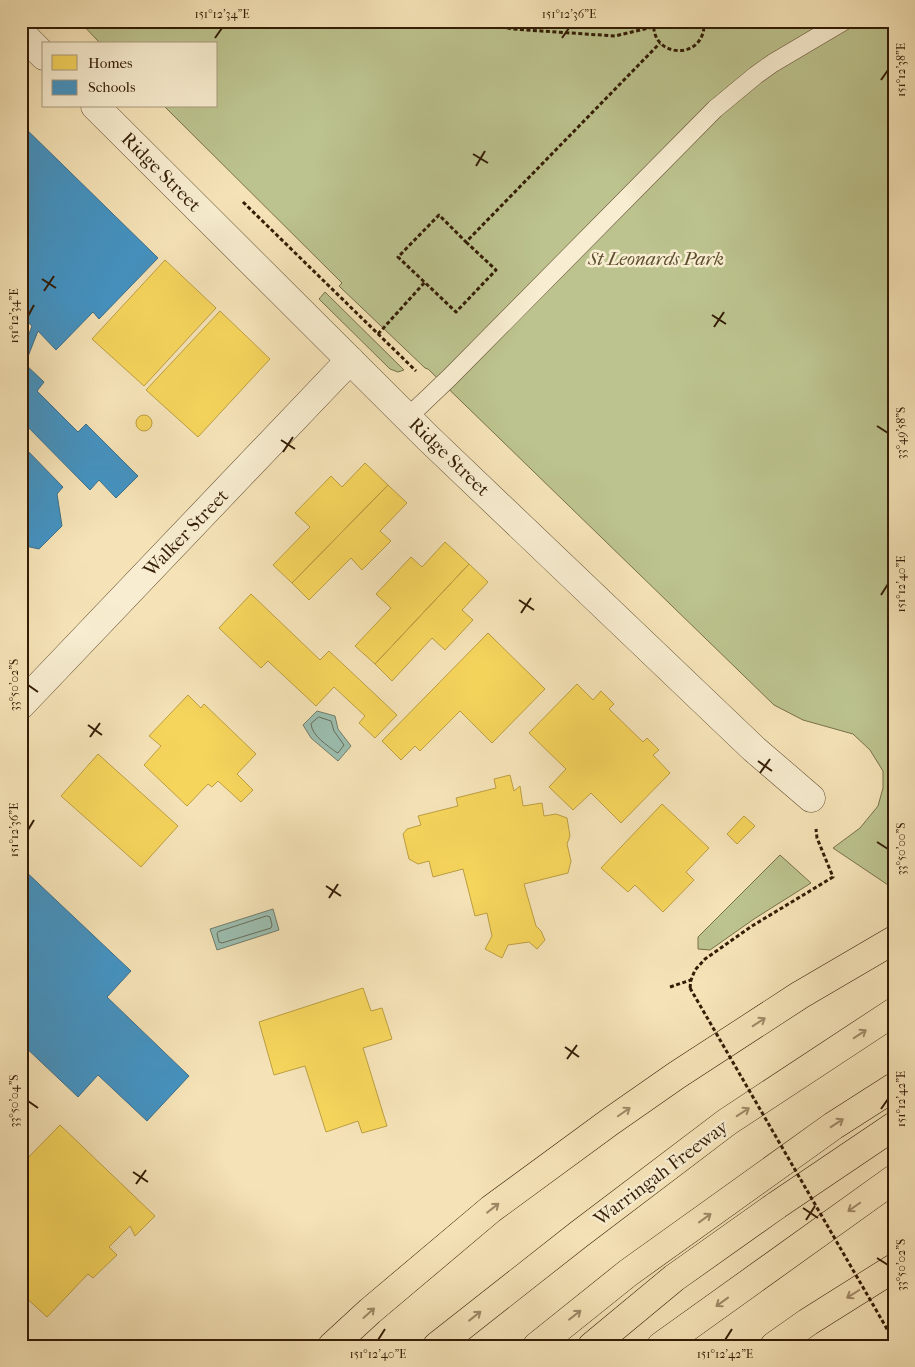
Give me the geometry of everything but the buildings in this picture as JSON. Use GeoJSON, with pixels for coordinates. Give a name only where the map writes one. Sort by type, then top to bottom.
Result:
{"type":"FeatureCollection","features":[{"type":"Feature","properties":{"kind":"highway"},"geometry":{"type":"LineString","coordinates":[[332,1346],[370,1311],[491,1209],[677,1074],[792,1000],[894,940]]}},
{"type":"Feature","properties":{"kind":"highway","name":"Warringah Freeway"},"geometry":{"type":"LineString","coordinates":[[436,1346],[727,1122],[894,1012]]}},
{"type":"Feature","properties":{"kind":"highway"},"geometry":{"type":"LineString","coordinates":[[537,1346],[628,1273],[833,1126],[894,1087]]}},
{"type":"Feature","properties":{"kind":"highway"},"geometry":{"type":"LineString","coordinates":[[592,1346],[674,1278],[777,1205],[894,1126]]}},
{"type":"Feature","properties":{"kind":"highway"},"geometry":{"type":"LineString","coordinates":[[661,1346],[894,1178]]}},
{"type":"Feature","properties":{"kind":"highway"},"geometry":{"type":"LineString","coordinates":[[774,1346],[808,1322],[894,1268]]}},
{"type":"Feature","properties":{"kind":"street"},"geometry":{"type":"LineString","coordinates":[[21,33],[42,54]]}},
{"type":"Feature","properties":{"kind":"street","name":"Ridge Street"},"geometry":{"type":"LineString","coordinates":[[96,108],[408,417],[754,749],[811,798]]}},
{"type":"Feature","properties":{"kind":"street","name":"Walker Street"},"geometry":{"type":"LineString","coordinates":[[21,705],[350,360]]}},
{"type":"Feature","properties":{"kind":"lane"},"geometry":{"type":"LineString","coordinates":[[408,417],[450,377],[715,109],[773,63],[844,21]]}},
{"type":"Feature","properties":{"kind":"path"},"geometry":{"type":"LineString","coordinates":[[482,21],[512,29],[615,36],[653,28]]}},
{"type":"Feature","properties":{"kind":"path"},"geometry":{"type":"LineString","coordinates":[[654,21],[653,28],[660,43],[674,51],[690,49],[697,44],[702,37],[704,23],[710,21]]}},
{"type":"Feature","properties":{"kind":"path"},"geometry":{"type":"LineString","coordinates":[[466,242],[660,43]]}},
{"type":"Feature","properties":{"kind":"path"},"geometry":{"type":"LineString","coordinates":[[439,215],[466,242],[496,270],[456,312],[398,257],[439,215]]}},
{"type":"Feature","properties":{"kind":"path"},"geometry":{"type":"LineString","coordinates":[[378,334],[425,282]]}},
{"type":"Feature","properties":{"kind":"path"},"geometry":{"type":"LineString","coordinates":[[811,798],[818,838],[833,876],[752,926],[705,959],[696,970],[691,980],[690,988],[894,1341]]}},
{"type":"Feature","properties":{"kind":"path"},"geometry":{"type":"LineString","coordinates":[[670,987],[691,980]]}},
{"type":"Feature","properties":{"kind":"green space","name":"St Leonards Park"},"geometry":{"type":"Polygon","coordinates":[[[79,21],[894,21],[894,889],[833,848],[860,828],[878,806],[883,788],[883,771],[870,750],[853,734],[803,720],[774,705],[428,369],[339,286],[342,283],[166,108],[218,108],[218,42],[99,42],[79,21]]]}},
{"type":"Feature","properties":{"kind":"green space"},"geometry":{"type":"Polygon","coordinates":[[[325,292],[404,370],[398,372],[390,369],[319,299],[325,292]]]}},
{"type":"Feature","properties":{"kind":"green space"},"geometry":{"type":"Polygon","coordinates":[[[780,855],[811,883],[754,919],[710,950],[698,949],[698,937],[780,855]]]}},
{"type":"Feature","properties":{"kind":"water"},"geometry":{"type":"Polygon","coordinates":[[[317,711],[335,716],[338,729],[351,746],[338,761],[311,738],[303,725],[317,711]]]}},
{"type":"Feature","properties":{"kind":"water"},"geometry":{"type":"Polygon","coordinates":[[[273,909],[279,930],[217,950],[210,929],[273,909]]]}}]}
